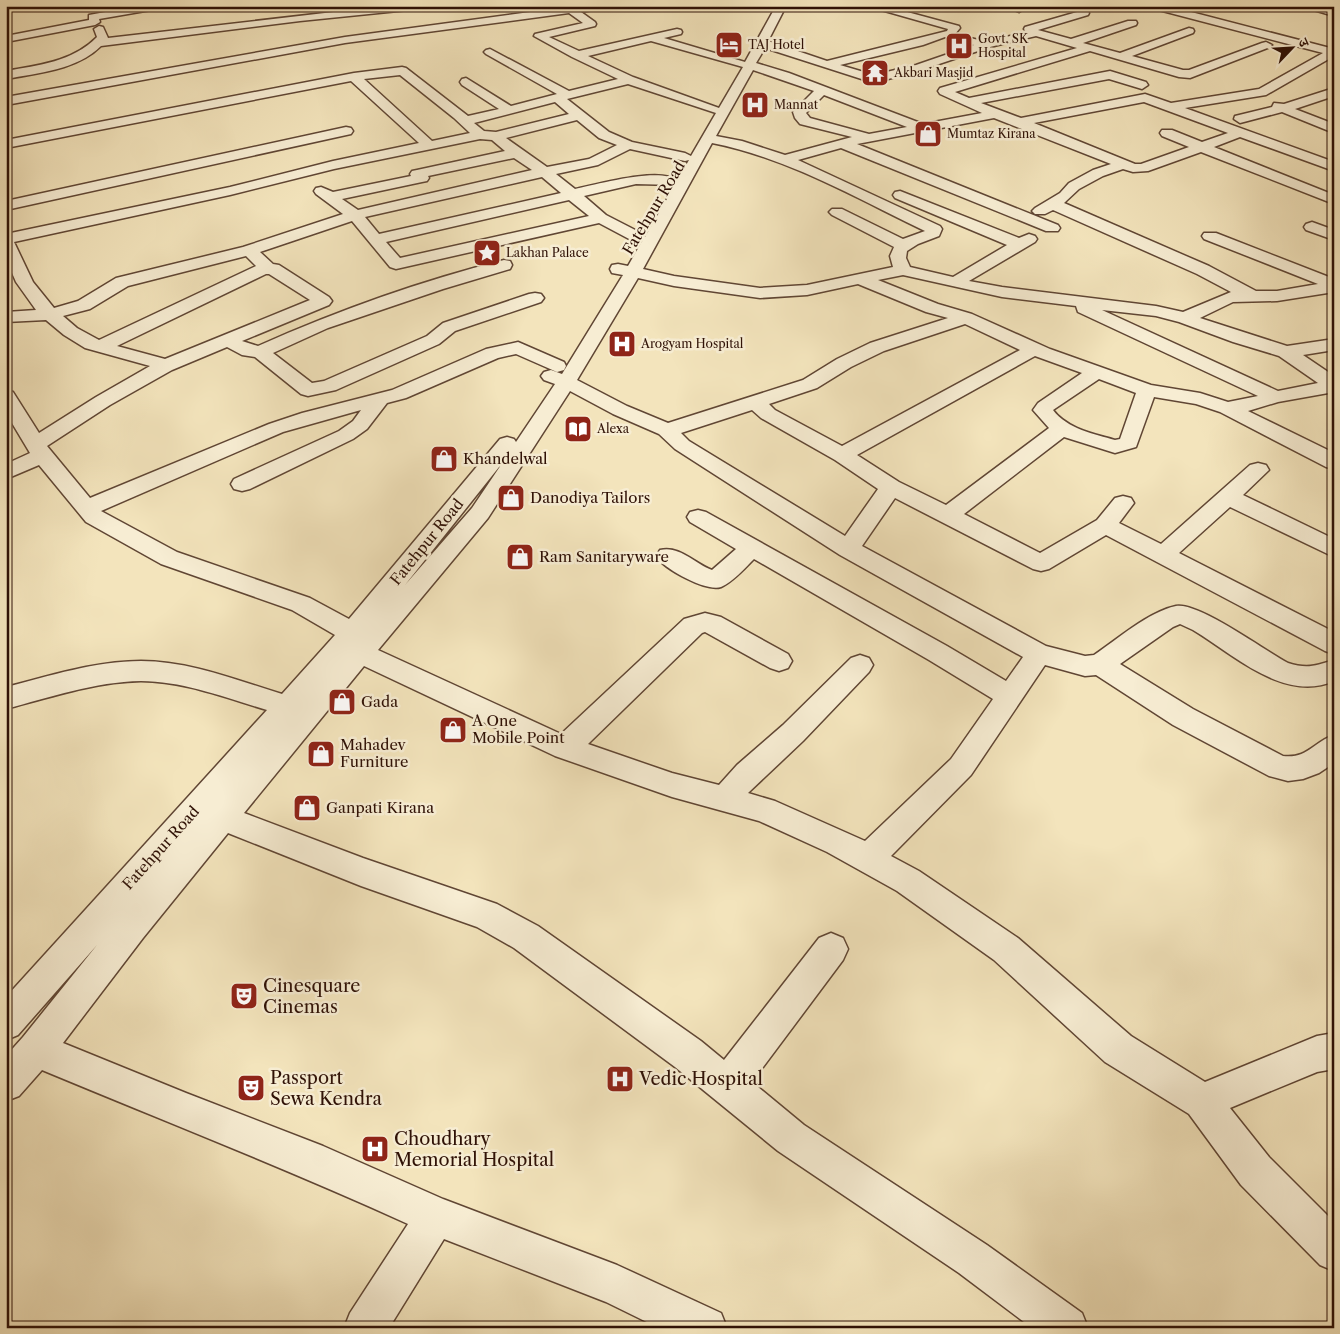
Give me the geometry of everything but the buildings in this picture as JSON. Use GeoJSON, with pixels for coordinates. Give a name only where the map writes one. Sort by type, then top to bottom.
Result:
{"type":"FeatureCollection","features":[{"type":"Feature","properties":{"kind":"street"},"geometry":{"type":"LineString","coordinates":[[6,75],[66,63],[84,54],[103,38],[101,27],[93,17],[120,9],[157,6]]}},
{"type":"Feature","properties":{"kind":"street"},"geometry":{"type":"LineString","coordinates":[[291,6],[300,18]]}},
{"type":"Feature","properties":{"kind":"street"},"geometry":{"type":"LineString","coordinates":[[98,43],[315,16],[418,6]]}},
{"type":"Feature","properties":{"kind":"street"},"geometry":{"type":"LineString","coordinates":[[6,100],[345,40],[599,6]]}},
{"type":"Feature","properties":{"kind":"street"},"geometry":{"type":"LineString","coordinates":[[6,1083],[36,1050],[131,927],[223,818],[356,643],[480,513],[558,374],[625,270],[745,64],[772,6]]}},
{"type":"Feature","properties":{"kind":"street"},"geometry":{"type":"LineString","coordinates":[[745,64],[762,43],[780,6]]}},
{"type":"Feature","properties":{"kind":"street"},"geometry":{"type":"LineString","coordinates":[[826,65],[920,43],[956,30],[872,6]]}},
{"type":"Feature","properties":{"kind":"street"},"geometry":{"type":"LineString","coordinates":[[1155,6],[1334,52]]}},
{"type":"Feature","properties":{"kind":"street"},"geometry":{"type":"LineString","coordinates":[[1305,6],[1334,13]]}},
{"type":"Feature","properties":{"kind":"street"},"geometry":{"type":"LineString","coordinates":[[571,10],[590,24],[539,36],[629,80],[710,124],[737,144],[785,160],[934,229],[933,233],[904,246],[898,253],[903,270]]}},
{"type":"Feature","properties":{"kind":"street"},"geometry":{"type":"LineString","coordinates":[[1084,13],[1029,29],[1036,34],[1177,73],[1190,74],[1266,45]]}},
{"type":"Feature","properties":{"kind":"street"},"geometry":{"type":"LineString","coordinates":[[1117,18],[1140,13]]}},
{"type":"Feature","properties":{"kind":"street"},"geometry":{"type":"LineString","coordinates":[[1071,43],[1140,13]]}},
{"type":"Feature","properties":{"kind":"street"},"geometry":{"type":"LineString","coordinates":[[315,16],[361,50]]}},
{"type":"Feature","properties":{"kind":"street"},"geometry":{"type":"LineString","coordinates":[[6,30],[31,25]]}},
{"type":"Feature","properties":{"kind":"street"},"geometry":{"type":"LineString","coordinates":[[6,39],[101,27]]}},
{"type":"Feature","properties":{"kind":"street"},"geometry":{"type":"LineString","coordinates":[[1120,57],[1189,31]]}},
{"type":"Feature","properties":{"kind":"street"},"geometry":{"type":"LineString","coordinates":[[576,55],[676,32]]}},
{"type":"Feature","properties":{"kind":"street"},"geometry":{"type":"LineString","coordinates":[[944,34],[986,46]]}},
{"type":"Feature","properties":{"kind":"street"},"geometry":{"type":"LineString","coordinates":[[762,43],[874,79],[986,46],[1036,34]]}},
{"type":"Feature","properties":{"kind":"street"},"geometry":{"type":"LineString","coordinates":[[154,35],[162,46]]}},
{"type":"Feature","properties":{"kind":"street"},"geometry":{"type":"LineString","coordinates":[[651,38],[745,64],[822,90],[922,128]]}},
{"type":"Feature","properties":{"kind":"street"},"geometry":{"type":"LineString","coordinates":[[1089,48],[939,90],[1121,165],[1133,168],[1143,168],[1244,129],[1282,108],[1310,101],[1334,92]]}},
{"type":"Feature","properties":{"kind":"street"},"geometry":{"type":"LineString","coordinates":[[490,52],[562,96],[578,116],[604,135],[628,145],[685,158]]}},
{"type":"Feature","properties":{"kind":"street"},"geometry":{"type":"LineString","coordinates":[[1171,107],[1268,89],[1334,52]]}},
{"type":"Feature","properties":{"kind":"street"},"geometry":{"type":"LineString","coordinates":[[175,56],[187,68]]}},
{"type":"Feature","properties":{"kind":"street"},"geometry":{"type":"LineString","coordinates":[[377,61],[394,71]]}},
{"type":"Feature","properties":{"kind":"street"},"geometry":{"type":"LineString","coordinates":[[6,144],[394,71],[402,71],[480,135]]}},
{"type":"Feature","properties":{"kind":"street"},"geometry":{"type":"LineString","coordinates":[[893,74],[918,83]]}},
{"type":"Feature","properties":{"kind":"street"},"geometry":{"type":"LineString","coordinates":[[967,102],[1110,75],[1142,85]]}},
{"type":"Feature","properties":{"kind":"street"},"geometry":{"type":"LineString","coordinates":[[354,77],[429,145]]}},
{"type":"Feature","properties":{"kind":"street"},"geometry":{"type":"LineString","coordinates":[[465,121],[629,80]]}},
{"type":"Feature","properties":{"kind":"street"},"geometry":{"type":"LineString","coordinates":[[466,82],[509,110]]}},
{"type":"Feature","properties":{"kind":"street"},"geometry":{"type":"LineString","coordinates":[[1268,89],[1310,101],[1330,111]]}},
{"type":"Feature","properties":{"kind":"street"},"geometry":{"type":"LineString","coordinates":[[822,90],[799,112],[801,118],[805,121],[870,137]]}},
{"type":"Feature","properties":{"kind":"street"},"geometry":{"type":"LineString","coordinates":[[1247,94],[1334,129]]}},
{"type":"Feature","properties":{"kind":"street"},"geometry":{"type":"LineString","coordinates":[[1020,122],[1145,98],[1244,129],[1334,167]]}},
{"type":"Feature","properties":{"kind":"street"},"geometry":{"type":"LineString","coordinates":[[1293,124],[1310,120],[1330,111]]}},
{"type":"Feature","properties":{"kind":"street"},"geometry":{"type":"LineString","coordinates":[[785,160],[842,143],[995,114]]}},
{"type":"Feature","properties":{"kind":"street"},"geometry":{"type":"LineString","coordinates":[[165,366],[150,358],[100,347],[79,336],[20,286],[15,256],[6,240],[429,145],[480,135],[496,136],[578,116]]}},
{"type":"Feature","properties":{"kind":"street","name":"Fatehpur Road"},"geometry":{"type":"LineString","coordinates":[[625,270],[637,237],[685,158],[710,124]]}},
{"type":"Feature","properties":{"kind":"street"},"geometry":{"type":"LineString","coordinates":[[1244,129],[1268,131]]}},
{"type":"Feature","properties":{"kind":"street"},"geometry":{"type":"LineString","coordinates":[[6,206],[346,131]]}},
{"type":"Feature","properties":{"kind":"street"},"geometry":{"type":"LineString","coordinates":[[1167,133],[1334,200]]}},
{"type":"Feature","properties":{"kind":"street"},"geometry":{"type":"LineString","coordinates":[[496,136],[516,153],[545,172],[601,218],[637,237]]}},
{"type":"Feature","properties":{"kind":"street"},"geometry":{"type":"LineString","coordinates":[[842,143],[1052,228],[1019,244],[966,275],[956,283]]}},
{"type":"Feature","properties":{"kind":"street"},"geometry":{"type":"LineString","coordinates":[[6,317],[52,314],[84,305],[122,282],[249,250],[355,215],[435,195],[593,162],[628,145]]}},
{"type":"Feature","properties":{"kind":"street"},"geometry":{"type":"LineString","coordinates":[[399,152],[456,220]]}},
{"type":"Feature","properties":{"kind":"street"},"geometry":{"type":"LineString","coordinates":[[324,194],[331,197],[516,153]]}},
{"type":"Feature","properties":{"kind":"street"},"geometry":{"type":"LineString","coordinates":[[1027,217],[1053,204],[1065,196],[1074,186],[1098,173],[1121,165]]}},
{"type":"Feature","properties":{"kind":"street"},"geometry":{"type":"LineString","coordinates":[[302,173],[324,194],[355,215],[396,264],[601,218]]}},
{"type":"Feature","properties":{"kind":"street"},"geometry":{"type":"LineString","coordinates":[[376,239],[641,179],[670,182]]}},
{"type":"Feature","properties":{"kind":"street"},"geometry":{"type":"LineString","coordinates":[[894,192],[1019,244]]}},
{"type":"Feature","properties":{"kind":"street"},"geometry":{"type":"LineString","coordinates":[[1053,204],[1203,270],[1250,295]]}},
{"type":"Feature","properties":{"kind":"street"},"geometry":{"type":"LineString","coordinates":[[837,212],[904,246]]}},
{"type":"Feature","properties":{"kind":"street"},"geometry":{"type":"LineString","coordinates":[[1312,227],[1334,236]]}},
{"type":"Feature","properties":{"kind":"street"},"geometry":{"type":"LineString","coordinates":[[1210,236],[1332,288]]}},
{"type":"Feature","properties":{"kind":"street"},"geometry":{"type":"LineString","coordinates":[[249,250],[265,265],[263,269]]}},
{"type":"Feature","properties":{"kind":"street"},"geometry":{"type":"LineString","coordinates":[[226,340],[248,351],[260,352],[322,324],[437,285],[504,265]]}},
{"type":"Feature","properties":{"kind":"street"},"geometry":{"type":"LineString","coordinates":[[6,472],[111,397],[165,366],[323,301],[273,269],[263,269],[100,347]]}},
{"type":"Feature","properties":{"kind":"street"},"geometry":{"type":"LineString","coordinates":[[625,270],[708,287],[760,293],[808,290],[903,270],[1002,292],[1156,311],[1189,319],[1239,338],[1286,352],[1334,385]]}},
{"type":"Feature","properties":{"kind":"street"},"geometry":{"type":"LineString","coordinates":[[862,280],[932,308],[966,318],[1035,349],[1147,390],[1200,399],[1227,408],[1334,462]]}},
{"type":"Feature","properties":{"kind":"street"},"geometry":{"type":"LineString","coordinates":[[1154,342],[1189,319],[1230,297],[1250,295],[1277,296],[1332,288]]}},
{"type":"Feature","properties":{"kind":"street"},"geometry":{"type":"LineString","coordinates":[[260,352],[308,390],[316,390],[433,340],[450,327],[535,298]]}},
{"type":"Feature","properties":{"kind":"street"},"geometry":{"type":"LineString","coordinates":[[1070,300],[1154,342],[1276,397]]}},
{"type":"Feature","properties":{"kind":"street"},"geometry":{"type":"LineString","coordinates":[[477,317],[499,339],[558,374],[666,430],[682,445],[848,549],[1039,654],[1085,666],[1100,665],[1164,620],[1173,616],[1185,615],[1244,651],[1288,674],[1313,679],[1327,675],[1334,670]]}},
{"type":"Feature","properties":{"kind":"street"},"geometry":{"type":"LineString","coordinates":[[666,430],[687,425],[810,384],[844,363],[877,347],[966,318]]}},
{"type":"Feature","properties":{"kind":"street"},"geometry":{"type":"LineString","coordinates":[[1286,352],[1334,344]]}},
{"type":"Feature","properties":{"kind":"street"},"geometry":{"type":"LineString","coordinates":[[87,508],[276,428],[309,417],[399,394],[493,353],[516,349]]}},
{"type":"Feature","properties":{"kind":"street"},"geometry":{"type":"LineString","coordinates":[[842,455],[1035,349]]}},
{"type":"Feature","properties":{"kind":"street"},"geometry":{"type":"LineString","coordinates":[[1097,372],[1049,403],[1043,410],[1046,416],[1062,428],[1115,447],[1123,446],[1129,443],[1147,390]]}},
{"type":"Feature","properties":{"kind":"street"},"geometry":{"type":"LineString","coordinates":[[1227,408],[1240,407],[1276,397],[1334,385]]}},
{"type":"Feature","properties":{"kind":"street"},"geometry":{"type":"LineString","coordinates":[[6,396],[38,450],[94,517],[169,558],[300,604],[356,643],[469,705],[565,748],[672,784],[764,810],[838,842],[908,881],[1006,949],[1118,1049],[1202,1101],[1255,1171],[1334,1251]]}},
{"type":"Feature","properties":{"kind":"street"},"geometry":{"type":"LineString","coordinates":[[242,484],[346,434],[360,425],[380,400]]}},
{"type":"Feature","properties":{"kind":"street"},"geometry":{"type":"LineString","coordinates":[[754,402],[768,414],[842,455],[891,487],[1040,563],[1105,525],[1123,503]]}},
{"type":"Feature","properties":{"kind":"street"},"geometry":{"type":"LineString","coordinates":[[948,515],[1062,428]]}},
{"type":"Feature","properties":{"kind":"street"},"geometry":{"type":"LineString","coordinates":[[1162,555],[1258,470]]}},
{"type":"Feature","properties":{"kind":"street"},"geometry":{"type":"LineString","coordinates":[[848,549],[891,487]]}},
{"type":"Feature","properties":{"kind":"street"},"geometry":{"type":"LineString","coordinates":[[1228,497],[1334,549]]}},
{"type":"Feature","properties":{"kind":"street"},"geometry":{"type":"LineString","coordinates":[[698,517],[938,653],[1009,696]]}},
{"type":"Feature","properties":{"kind":"street"},"geometry":{"type":"LineString","coordinates":[[1105,525],[1334,644]]}},
{"type":"Feature","properties":{"kind":"street"},"geometry":{"type":"LineString","coordinates":[[668,556],[693,572],[715,580],[752,548]]}},
{"type":"Feature","properties":{"kind":"street"},"geometry":{"type":"LineString","coordinates":[[565,748],[698,623],[712,624],[780,661]]}},
{"type":"Feature","properties":{"kind":"street","name":"Fatehpur Road"},"geometry":{"type":"LineString","coordinates":[[6,1023],[287,706],[356,643]]}},
{"type":"Feature","properties":{"kind":"street"},"geometry":{"type":"LineString","coordinates":[[868,858],[960,767],[1039,654]]}},
{"type":"Feature","properties":{"kind":"street"},"geometry":{"type":"LineString","coordinates":[[725,799],[748,774],[793,733],[860,665]]}},
{"type":"Feature","properties":{"kind":"street"},"geometry":{"type":"LineString","coordinates":[[1100,665],[1183,717],[1279,768],[1294,770],[1307,767],[1334,747]]}},
{"type":"Feature","properties":{"kind":"street"},"geometry":{"type":"LineString","coordinates":[[6,698],[106,673],[143,671],[180,675],[287,706]]}},
{"type":"Feature","properties":{"kind":"street"},"geometry":{"type":"LineString","coordinates":[[223,818],[361,872],[486,915],[534,943],[688,1054],[791,1138],[973,1259],[1067,1328]]}},
{"type":"Feature","properties":{"kind":"street"},"geometry":{"type":"LineString","coordinates":[[727,1085],[831,949]]}},
{"type":"Feature","properties":{"kind":"street"},"geometry":{"type":"LineString","coordinates":[[36,1050],[186,1112],[323,1165],[436,1216],[617,1286],[706,1328]]}},
{"type":"Feature","properties":{"kind":"street"},"geometry":{"type":"LineString","coordinates":[[1202,1101],[1317,1054],[1334,1052]]}},
{"type":"Feature","properties":{"kind":"street"},"geometry":{"type":"LineString","coordinates":[[365,1328],[436,1216]]}},
{"type":"Feature","properties":{"kind":"place","name":"TAJ Hotel"},"geometry":{"type":"Point","coordinates":[729,45]}},
{"type":"Feature","properties":{"kind":"place","name":"Govt. SK Hospital"},"geometry":{"type":"Point","coordinates":[959,46]}},
{"type":"Feature","properties":{"kind":"place","name":"Akbari Masjid"},"geometry":{"type":"Point","coordinates":[875,73]}},
{"type":"Feature","properties":{"kind":"place","name":"Mannat"},"geometry":{"type":"Point","coordinates":[755,105]}},
{"type":"Feature","properties":{"kind":"place","name":"Mumtaz Kirana"},"geometry":{"type":"Point","coordinates":[928,134]}},
{"type":"Feature","properties":{"kind":"place","name":"Lakhan Palace"},"geometry":{"type":"Point","coordinates":[487,253]}},
{"type":"Feature","properties":{"kind":"place","name":"Arogyam Hospital"},"geometry":{"type":"Point","coordinates":[622,344]}},
{"type":"Feature","properties":{"kind":"place","name":"Alexa"},"geometry":{"type":"Point","coordinates":[578,429]}},
{"type":"Feature","properties":{"kind":"place","name":"Khandelwal"},"geometry":{"type":"Point","coordinates":[444,459]}},
{"type":"Feature","properties":{"kind":"place","name":"Danodiya Tailors"},"geometry":{"type":"Point","coordinates":[511,498]}},
{"type":"Feature","properties":{"kind":"place","name":"Ram Sanitaryware"},"geometry":{"type":"Point","coordinates":[520,557]}},
{"type":"Feature","properties":{"kind":"place","name":"Gada"},"geometry":{"type":"Point","coordinates":[342,702]}},
{"type":"Feature","properties":{"kind":"place","name":"A One Mobile Point"},"geometry":{"type":"Point","coordinates":[453,730]}},
{"type":"Feature","properties":{"kind":"place","name":"Mahadev Furniture"},"geometry":{"type":"Point","coordinates":[321,754]}},
{"type":"Feature","properties":{"kind":"place","name":"Ganpati Kirana"},"geometry":{"type":"Point","coordinates":[307,808]}},
{"type":"Feature","properties":{"kind":"place","name":"Cinesquare Cinemas"},"geometry":{"type":"Point","coordinates":[244,996]}},
{"type":"Feature","properties":{"kind":"place","name":"Vedic Hospital"},"geometry":{"type":"Point","coordinates":[620,1079]}},
{"type":"Feature","properties":{"kind":"place","name":"Passport Sewa Kendra"},"geometry":{"type":"Point","coordinates":[251,1088]}},
{"type":"Feature","properties":{"kind":"place","name":"Choudhary Memorial Hospital"},"geometry":{"type":"Point","coordinates":[375,1149]}}]}
